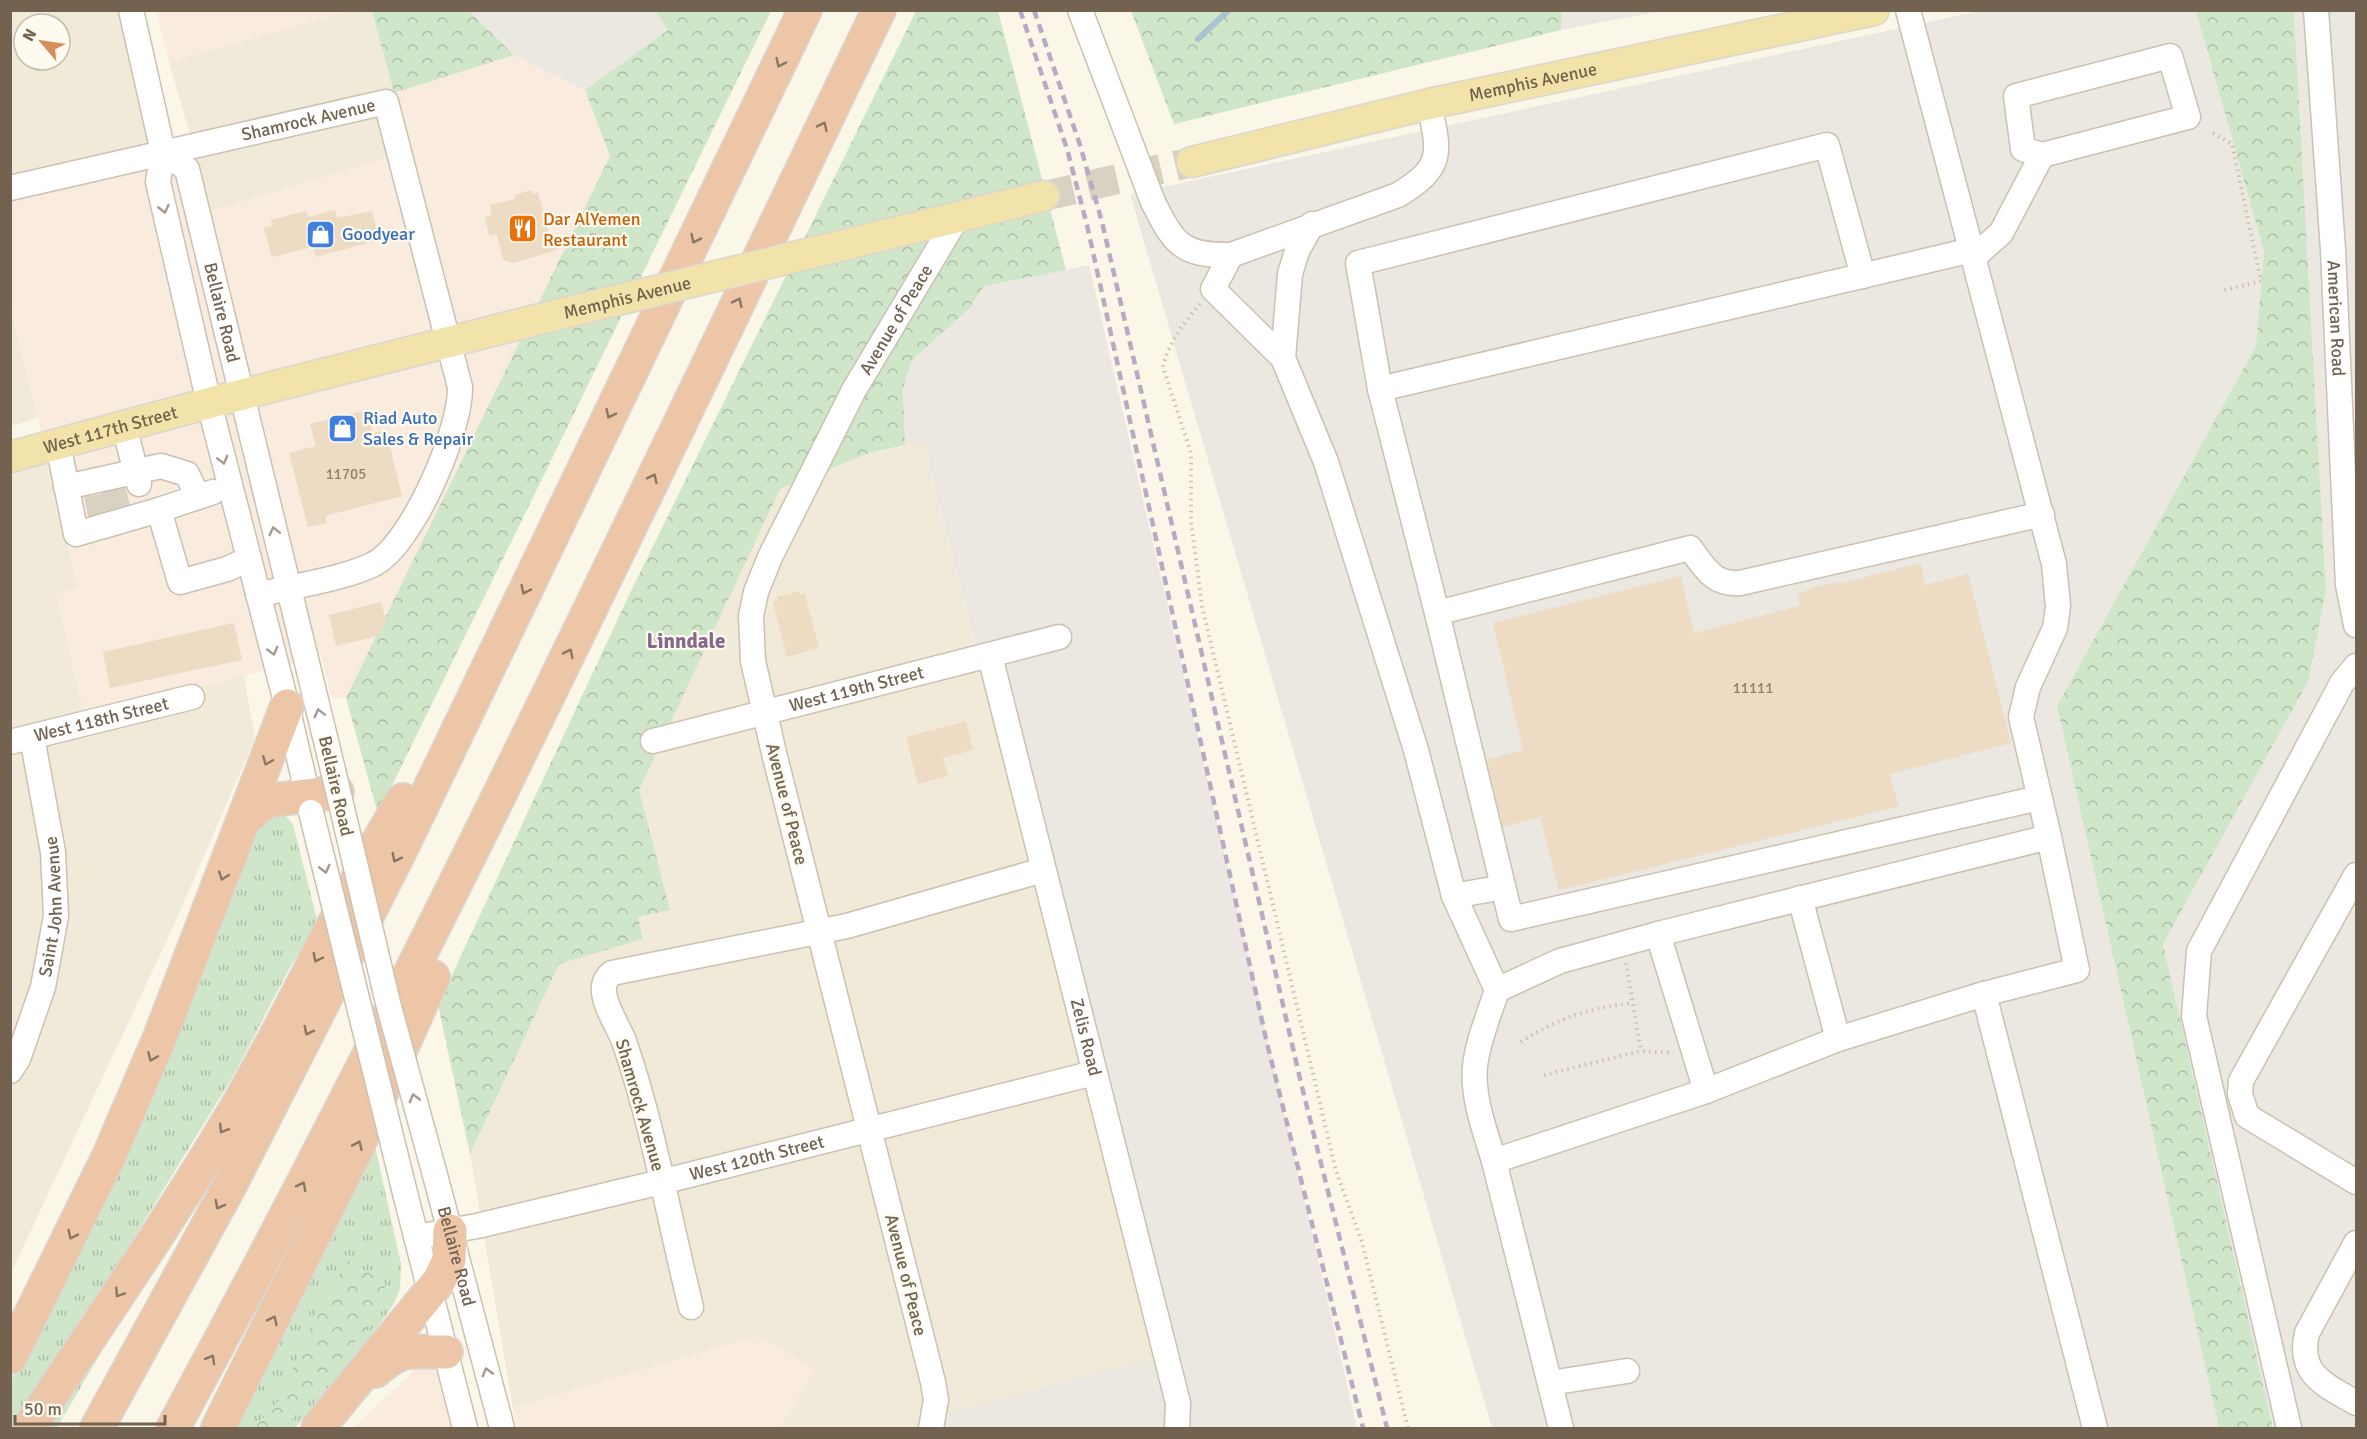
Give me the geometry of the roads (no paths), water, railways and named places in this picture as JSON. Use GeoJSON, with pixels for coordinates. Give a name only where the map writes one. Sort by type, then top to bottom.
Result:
{"type":"FeatureCollection","features":[{"type":"Feature","properties":{"kind":"highway"},"geometry":{"type":"LineString","coordinates":[[97,1428],[239,1166],[400,850],[805,10]]}},
{"type":"Feature","properties":{"kind":"highway"},"geometry":{"type":"LineString","coordinates":[[173,1428],[249,1288],[415,967],[879,10]]}},
{"type":"Feature","properties":{"kind":"highway"},"geometry":{"type":"LineString","coordinates":[[29,1428],[140,1262],[233,1113],[271,1046],[374,849],[494,653]]}},
{"type":"Feature","properties":{"kind":"highway"},"geometry":{"type":"LineString","coordinates":[[10,1357],[108,1158],[187,971],[287,706]]}},
{"type":"Feature","properties":{"kind":"highway"},"geometry":{"type":"LineString","coordinates":[[218,1428],[354,1154],[436,969],[543,706]]}},
{"type":"Feature","properties":{"kind":"highway"},"geometry":{"type":"LineString","coordinates":[[243,821],[266,801],[322,793]]}},
{"type":"Feature","properties":{"kind":"highway"},"geometry":{"type":"LineString","coordinates":[[318,1428],[431,1293],[449,1260],[450,1231]]}},
{"type":"Feature","properties":{"kind":"highway"},"geometry":{"type":"LineString","coordinates":[[340,1402],[393,1355],[408,1352],[446,1352]]}},
{"type":"Feature","properties":{"kind":"main road","name":"Memphis Avenue"},"geometry":{"type":"LineString","coordinates":[[1192,162],[1429,104],[1874,10]]}},
{"type":"Feature","properties":{"kind":"main road","name":"Memphis Avenue"},"geometry":{"type":"LineString","coordinates":[[209,403],[532,321],[1044,196]]}},
{"type":"Feature","properties":{"kind":"main road","name":"West 117th Street"},"geometry":{"type":"LineString","coordinates":[[10,457],[209,403]]}},
{"type":"Feature","properties":{"kind":"street","name":"Bellaire Road"},"geometry":{"type":"LineString","coordinates":[[131,10],[163,152],[158,182],[209,403],[287,706],[322,793],[388,1003],[502,1428]]}},
{"type":"Feature","properties":{"kind":"street"},"geometry":{"type":"LineString","coordinates":[[1080,10],[1153,202],[1173,236],[1186,249],[1203,256],[1230,255],[1398,195],[1421,181],[1430,171],[1436,156],[1436,136],[1429,104]]}},
{"type":"Feature","properties":{"kind":"street"},"geometry":{"type":"LineString","coordinates":[[1494,1161],[1706,1091],[1838,1039],[1984,994],[2077,970],[2021,717],[2028,687],[2055,628],[2058,606],[2054,564],[1908,10]]}},
{"type":"Feature","properties":{"kind":"street","name":"American Road"},"geometry":{"type":"LineString","coordinates":[[2316,10],[2347,362],[2348,585],[2356,626]]}},
{"type":"Feature","properties":{"kind":"street"},"geometry":{"type":"LineString","coordinates":[[1380,389],[1863,276],[1973,253],[2001,233],[2042,155],[2188,117],[2170,56],[2016,96],[2023,149],[2042,155]]}},
{"type":"Feature","properties":{"kind":"street","name":"Shamrock Avenue"},"geometry":{"type":"LineString","coordinates":[[163,152],[386,102],[448,342]]}},
{"type":"Feature","properties":{"kind":"street"},"geometry":{"type":"LineString","coordinates":[[1863,276],[1827,145],[1358,263],[1380,389],[1511,919],[2039,798]]}},
{"type":"Feature","properties":{"kind":"street","name":"Bellaire Road"},"geometry":{"type":"LineString","coordinates":[[163,152],[188,169],[288,587],[322,793],[406,1197],[465,1428]]}},
{"type":"Feature","properties":{"kind":"street"},"geometry":{"type":"LineString","coordinates":[[10,188],[163,152]]}},
{"type":"Feature","properties":{"kind":"street","name":"Avenue of Peace"},"geometry":{"type":"LineString","coordinates":[[931,1428],[936,1400],[933,1382],[818,933],[765,712],[751,640],[752,610],[760,582],[855,390],[958,216]]}},
{"type":"Feature","properties":{"kind":"street"},"geometry":{"type":"LineString","coordinates":[[1283,358],[1290,274],[1297,251],[1312,224]]}},
{"type":"Feature","properties":{"kind":"street"},"geometry":{"type":"LineString","coordinates":[[1230,255],[1212,290],[1283,358],[1326,462],[1416,750],[1454,897],[1497,990],[1479,1043],[1475,1068],[1479,1108],[1561,1428]]}},
{"type":"Feature","properties":{"kind":"street"},"geometry":{"type":"LineString","coordinates":[[258,595],[375,563],[392,551],[407,530],[437,468],[459,410],[460,387],[448,342]]}},
{"type":"Feature","properties":{"kind":"street"},"geometry":{"type":"LineString","coordinates":[[124,426],[145,496],[180,582],[227,569],[249,559]]}},
{"type":"Feature","properties":{"kind":"street"},"geometry":{"type":"LineString","coordinates":[[58,444],[76,534],[107,502],[145,496]]}},
{"type":"Feature","properties":{"kind":"street"},"geometry":{"type":"LineString","coordinates":[[145,496],[161,466],[188,474],[198,497]]}},
{"type":"Feature","properties":{"kind":"street"},"geometry":{"type":"LineString","coordinates":[[66,487],[107,502],[145,496],[198,497],[231,487]]}},
{"type":"Feature","properties":{"kind":"street"},"geometry":{"type":"LineString","coordinates":[[1437,613],[1690,548],[1717,580],[1726,584],[1740,583],[2042,514]]}},
{"type":"Feature","properties":{"kind":"street","name":"West 119th Street"},"geometry":{"type":"LineString","coordinates":[[653,741],[1059,637]]}},
{"type":"Feature","properties":{"kind":"street","name":"Zelis Road"},"geometry":{"type":"LineString","coordinates":[[990,656],[1178,1402],[1178,1423]]}},
{"type":"Feature","properties":{"kind":"street"},"geometry":{"type":"LineString","coordinates":[[2289,1428],[2194,1016],[2199,951],[2337,693],[2356,666]]}},
{"type":"Feature","properties":{"kind":"street","name":"West 118th Street"},"geometry":{"type":"LineString","coordinates":[[21,740],[192,697]]}},
{"type":"Feature","properties":{"kind":"street","name":"Saint John Avenue"},"geometry":{"type":"LineString","coordinates":[[10,1071],[18,1059],[43,987],[56,916],[53,852],[21,740]]}},
{"type":"Feature","properties":{"kind":"street"},"geometry":{"type":"LineString","coordinates":[[1497,990],[1560,961],[1623,943],[2049,837]]}},
{"type":"Feature","properties":{"kind":"street"},"geometry":{"type":"LineString","coordinates":[[818,933],[1043,870]]}},
{"type":"Feature","properties":{"kind":"street"},"geometry":{"type":"LineString","coordinates":[[2356,875],[2241,1081],[2240,1094],[2247,1116],[2356,1182]]}},
{"type":"Feature","properties":{"kind":"street"},"geometry":{"type":"LineString","coordinates":[[1454,897],[1503,887]]}},
{"type":"Feature","properties":{"kind":"street"},"geometry":{"type":"LineString","coordinates":[[1800,898],[1838,1039]]}},
{"type":"Feature","properties":{"kind":"street","name":"Shamrock Avenue"},"geometry":{"type":"LineString","coordinates":[[691,1307],[662,1182],[625,1042],[603,991],[604,981],[612,973],[818,933]]}},
{"type":"Feature","properties":{"kind":"street"},"geometry":{"type":"LineString","coordinates":[[1658,934],[1706,1091]]}},
{"type":"Feature","properties":{"kind":"street"},"geometry":{"type":"LineString","coordinates":[[1984,994],[2095,1428]]}},
{"type":"Feature","properties":{"kind":"street","name":"West 120th Street"},"geometry":{"type":"LineString","coordinates":[[416,1237],[662,1182],[868,1128],[1094,1073]]}},
{"type":"Feature","properties":{"kind":"street"},"geometry":{"type":"LineString","coordinates":[[2356,1243],[2307,1333],[2304,1344],[2305,1357],[2315,1378],[2356,1403]]}},
{"type":"Feature","properties":{"kind":"street"},"geometry":{"type":"LineString","coordinates":[[1550,1383],[1627,1371]]}},
{"type":"Feature","properties":{"kind":"waterway"},"geometry":{"type":"LineString","coordinates":[[1198,39],[1229,10]]}},
{"type":"Feature","properties":{"kind":"tunnel"},"geometry":{"type":"LineString","coordinates":[[1044,196],[1192,162]]}},
{"type":"Feature","properties":{"kind":"tunnel"},"geometry":{"type":"LineString","coordinates":[[113,488],[119,510]]}},
{"type":"Feature","properties":{"kind":"tunnel"},"geometry":{"type":"LineString","coordinates":[[96,495],[100,515]]}},
{"type":"Feature","properties":{"kind":"railway"},"geometry":{"type":"LineString","coordinates":[[1020,10],[1067,149],[1087,225],[1266,1039],[1363,1428]]}},
{"type":"Feature","properties":{"kind":"railway"},"geometry":{"type":"LineString","coordinates":[[1034,10],[1080,145],[1102,222],[1301,1083],[1387,1428]]}},
{"type":"Feature","properties":{"kind":"place","name":"Dar AlYemen Restaurant"},"geometry":{"type":"Point","coordinates":[522,229]}},
{"type":"Feature","properties":{"kind":"place","name":"Goodyear"},"geometry":{"type":"Point","coordinates":[321,234]}},
{"type":"Feature","properties":{"kind":"place","name":"Riad Auto Sales & Repair"},"geometry":{"type":"Point","coordinates":[342,428]}},
{"type":"Feature","properties":{"kind":"district","name":"Linndale"},"geometry":{"type":"Point","coordinates":[686,641]}}]}
